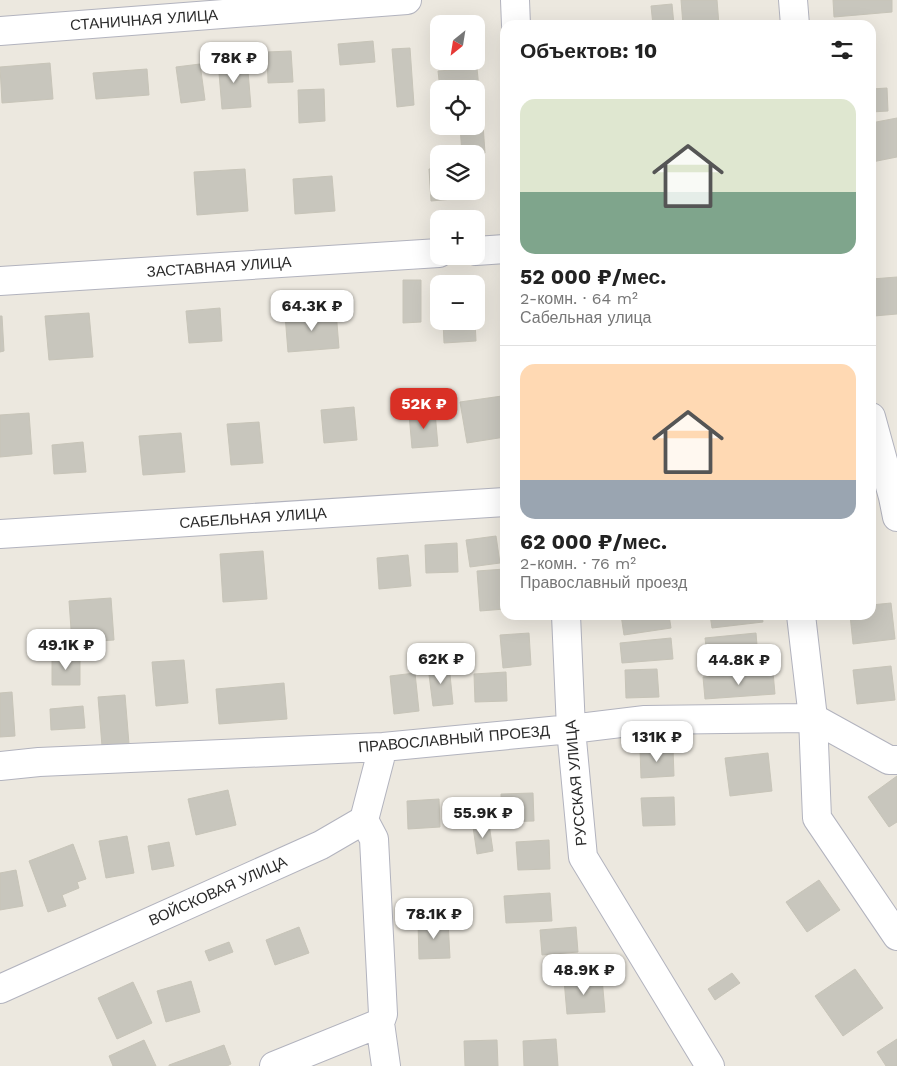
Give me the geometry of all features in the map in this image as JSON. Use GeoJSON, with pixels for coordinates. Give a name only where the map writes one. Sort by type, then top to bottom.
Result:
{"type":"FeatureCollection","features":[{"type":"Feature","properties":{"kind":"street","name":"СТАНИЧНАЯ УЛИЦА"},"geometry":{"type":"LineString","coordinates":[[0,31],[407,0]]}},
{"type":"Feature","properties":{"kind":"street"},"geometry":{"type":"LineString","coordinates":[[515,0],[516,20]]}},
{"type":"Feature","properties":{"kind":"street"},"geometry":{"type":"LineString","coordinates":[[793,0],[795,20]]}},
{"type":"Feature","properties":{"kind":"street"},"geometry":{"type":"LineString","coordinates":[[485,250],[500,249]]}},
{"type":"Feature","properties":{"kind":"street","name":"ЗАСТАВНАЯ УЛИЦА"},"geometry":{"type":"LineString","coordinates":[[0,281],[430,254]]}},
{"type":"Feature","properties":{"kind":"street"},"geometry":{"type":"LineString","coordinates":[[876,435],[897,517]]}},
{"type":"Feature","properties":{"kind":"street","name":"САБЕЛЬНАЯ УЛИЦА"},"geometry":{"type":"LineString","coordinates":[[0,534],[500,502]]}},
{"type":"Feature","properties":{"kind":"street","name":"РУССКАЯ УЛИЦА"},"geometry":{"type":"LineString","coordinates":[[566,620],[571,729],[583,857],[710,1066]]}},
{"type":"Feature","properties":{"kind":"street"},"geometry":{"type":"LineString","coordinates":[[802,620],[813,718],[817,818],[897,936]]}},
{"type":"Feature","properties":{"kind":"street","name":"ПРАВОСЛАВНЫЙ ПРОЕЗД"},"geometry":{"type":"LineString","coordinates":[[0,766],[39,762],[383,747],[645,720],[813,718],[888,760],[897,760]]}},
{"type":"Feature","properties":{"kind":"street"},"geometry":{"type":"LineString","coordinates":[[383,747],[364,820],[374,839],[383,1014],[380,1023],[386,1066]]}},
{"type":"Feature","properties":{"kind":"street","name":"ВОЙСКОВАЯ УЛИЦА"},"geometry":{"type":"LineString","coordinates":[[0,989],[321,845],[364,820]]}},
{"type":"Feature","properties":{"kind":"street"},"geometry":{"type":"LineString","coordinates":[[274,1066],[380,1023]]}},
{"type":"Feature","properties":{"kind":"building"},"geometry":{"type":"Polygon","coordinates":[[[681,0],[717,0],[719,20],[683,20],[681,0]]]}},
{"type":"Feature","properties":{"kind":"building"},"geometry":{"type":"Polygon","coordinates":[[[833,0],[892,0],[892,12],[834,17],[833,0]]]}},
{"type":"Feature","properties":{"kind":"building"},"geometry":{"type":"Polygon","coordinates":[[[672,4],[674,20],[652,20],[651,6],[672,4]]]}},
{"type":"Feature","properties":{"kind":"building"},"geometry":{"type":"Polygon","coordinates":[[[373,41],[375,62],[340,65],[338,44],[373,41]]]}},
{"type":"Feature","properties":{"kind":"building"},"geometry":{"type":"Polygon","coordinates":[[[410,48],[414,105],[397,107],[392,49],[410,48]]]}},
{"type":"Feature","properties":{"kind":"building"},"geometry":{"type":"Polygon","coordinates":[[[291,51],[293,82],[268,83],[267,52],[291,51]]]}},
{"type":"Feature","properties":{"kind":"building"},"geometry":{"type":"Polygon","coordinates":[[[247,59],[251,107],[222,109],[218,61],[247,59]]]}},
{"type":"Feature","properties":{"kind":"building"},"geometry":{"type":"Polygon","coordinates":[[[50,63],[53,99],[2,103],[0,67],[50,63]]]}},
{"type":"Feature","properties":{"kind":"building"},"geometry":{"type":"Polygon","coordinates":[[[200,64],[205,100],[181,103],[176,67],[200,64]]]}},
{"type":"Feature","properties":{"kind":"building"},"geometry":{"type":"Polygon","coordinates":[[[147,69],[149,95],[96,99],[93,73],[147,69]]]}},
{"type":"Feature","properties":{"kind":"building"},"geometry":{"type":"Polygon","coordinates":[[[477,70],[478,80],[439,80],[438,71],[477,70]]]}},
{"type":"Feature","properties":{"kind":"building"},"geometry":{"type":"Polygon","coordinates":[[[887,88],[888,111],[876,112],[876,89],[887,88]]]}},
{"type":"Feature","properties":{"kind":"building"},"geometry":{"type":"Polygon","coordinates":[[[324,89],[325,121],[299,123],[298,90],[324,89]]]}},
{"type":"Feature","properties":{"kind":"building"},"geometry":{"type":"Polygon","coordinates":[[[897,118],[897,157],[876,161],[876,122],[897,118]]]}},
{"type":"Feature","properties":{"kind":"building"},"geometry":{"type":"Polygon","coordinates":[[[461,135],[484,135],[484,145],[461,145],[461,135]]]}},
{"type":"Feature","properties":{"kind":"building"},"geometry":{"type":"Polygon","coordinates":[[[245,169],[248,211],[197,215],[194,172],[245,169]]]}},
{"type":"Feature","properties":{"kind":"building"},"geometry":{"type":"Polygon","coordinates":[[[332,176],[335,211],[295,214],[293,179],[332,176]]]}},
{"type":"Feature","properties":{"kind":"building"},"geometry":{"type":"Polygon","coordinates":[[[897,277],[897,314],[876,316],[876,279],[897,277]]]}},
{"type":"Feature","properties":{"kind":"building"},"geometry":{"type":"Polygon","coordinates":[[[403,280],[421,280],[421,322],[403,323],[403,280]]]}},
{"type":"Feature","properties":{"kind":"building"},"geometry":{"type":"Polygon","coordinates":[[[220,308],[222,341],[189,343],[186,311],[220,308]]]}},
{"type":"Feature","properties":{"kind":"building"},"geometry":{"type":"Polygon","coordinates":[[[336,311],[339,348],[288,352],[285,315],[336,311]]]}},
{"type":"Feature","properties":{"kind":"building"},"geometry":{"type":"Polygon","coordinates":[[[89,313],[93,357],[49,360],[45,316],[89,313]]]}},
{"type":"Feature","properties":{"kind":"building"},"geometry":{"type":"Polygon","coordinates":[[[0,316],[2,316],[4,351],[0,352],[0,316]]]}},
{"type":"Feature","properties":{"kind":"building"},"geometry":{"type":"Polygon","coordinates":[[[443,330],[475,330],[476,341],[444,343],[443,330]]]}},
{"type":"Feature","properties":{"kind":"building"},"geometry":{"type":"Polygon","coordinates":[[[500,396],[500,438],[467,443],[460,402],[500,396]]]}},
{"type":"Feature","properties":{"kind":"building"},"geometry":{"type":"Polygon","coordinates":[[[354,407],[357,440],[324,443],[321,410],[354,407]]]}},
{"type":"Feature","properties":{"kind":"building"},"geometry":{"type":"Polygon","coordinates":[[[435,412],[438,446],[412,448],[409,414],[435,412]]]}},
{"type":"Feature","properties":{"kind":"building"},"geometry":{"type":"Polygon","coordinates":[[[29,413],[32,454],[0,457],[0,415],[29,413]]]}},
{"type":"Feature","properties":{"kind":"building"},"geometry":{"type":"Polygon","coordinates":[[[259,422],[263,463],[231,465],[227,424],[259,422]]]}},
{"type":"Feature","properties":{"kind":"building"},"geometry":{"type":"Polygon","coordinates":[[[181,433],[185,472],[143,475],[139,436],[181,433]]]}},
{"type":"Feature","properties":{"kind":"building"},"geometry":{"type":"Polygon","coordinates":[[[83,442],[86,472],[54,474],[52,445],[83,442]]]}},
{"type":"Feature","properties":{"kind":"building"},"geometry":{"type":"Polygon","coordinates":[[[496,536],[500,563],[470,567],[466,540],[496,536]]]}},
{"type":"Feature","properties":{"kind":"building"},"geometry":{"type":"Polygon","coordinates":[[[457,543],[458,572],[426,573],[425,545],[457,543]]]}},
{"type":"Feature","properties":{"kind":"building"},"geometry":{"type":"Polygon","coordinates":[[[263,551],[267,599],[223,602],[220,554],[263,551]]]}},
{"type":"Feature","properties":{"kind":"building"},"geometry":{"type":"Polygon","coordinates":[[[408,555],[411,586],[379,589],[377,558],[408,555]]]}},
{"type":"Feature","properties":{"kind":"building"},"geometry":{"type":"Polygon","coordinates":[[[500,569],[500,609],[480,611],[477,571],[500,569]]]}},
{"type":"Feature","properties":{"kind":"building"},"geometry":{"type":"Polygon","coordinates":[[[111,598],[114,640],[72,643],[69,601],[111,598]]]}},
{"type":"Feature","properties":{"kind":"building"},"geometry":{"type":"Polygon","coordinates":[[[891,603],[895,639],[853,644],[851,620],[876,620],[876,604],[891,603]]]}},
{"type":"Feature","properties":{"kind":"building"},"geometry":{"type":"Polygon","coordinates":[[[622,620],[670,620],[671,628],[624,635],[622,620]]]}},
{"type":"Feature","properties":{"kind":"building"},"geometry":{"type":"Polygon","coordinates":[[[711,620],[763,620],[763,622],[712,628],[711,620]]]}},
{"type":"Feature","properties":{"kind":"building"},"geometry":{"type":"Polygon","coordinates":[[[529,633],[531,665],[503,668],[500,635],[529,633]]]}},
{"type":"Feature","properties":{"kind":"building"},"geometry":{"type":"Polygon","coordinates":[[[756,633],[758,658],[708,663],[705,638],[756,633]]]}},
{"type":"Feature","properties":{"kind":"building"},"geometry":{"type":"Polygon","coordinates":[[[671,638],[673,659],[622,663],[620,643],[671,638]]]}},
{"type":"Feature","properties":{"kind":"building"},"geometry":{"type":"Polygon","coordinates":[[[52,657],[80,657],[80,685],[52,685],[52,657]]]}},
{"type":"Feature","properties":{"kind":"building"},"geometry":{"type":"Polygon","coordinates":[[[184,660],[188,703],[156,706],[152,662],[184,660]]]}},
{"type":"Feature","properties":{"kind":"building"},"geometry":{"type":"Polygon","coordinates":[[[449,665],[453,704],[433,706],[428,667],[449,665]]]}},
{"type":"Feature","properties":{"kind":"building"},"geometry":{"type":"Polygon","coordinates":[[[891,666],[895,700],[857,704],[853,670],[891,666]]]}},
{"type":"Feature","properties":{"kind":"building"},"geometry":{"type":"Polygon","coordinates":[[[657,669],[659,697],[626,698],[625,670],[657,669]]]}},
{"type":"Feature","properties":{"kind":"building"},"geometry":{"type":"Polygon","coordinates":[[[506,672],[507,701],[475,702],[474,674],[506,672]]]}},
{"type":"Feature","properties":{"kind":"building"},"geometry":{"type":"Polygon","coordinates":[[[773,672],[775,694],[705,699],[703,677],[773,672]]]}},
{"type":"Feature","properties":{"kind":"building"},"geometry":{"type":"Polygon","coordinates":[[[415,673],[419,711],[394,714],[390,676],[415,673]]]}},
{"type":"Feature","properties":{"kind":"building"},"geometry":{"type":"Polygon","coordinates":[[[284,683],[287,719],[219,724],[216,689],[284,683]]]}},
{"type":"Feature","properties":{"kind":"building"},"geometry":{"type":"Polygon","coordinates":[[[12,692],[15,736],[0,737],[0,693],[12,692]]]}},
{"type":"Feature","properties":{"kind":"building"},"geometry":{"type":"Polygon","coordinates":[[[125,695],[129,744],[102,746],[98,697],[125,695]]]}},
{"type":"Feature","properties":{"kind":"building"},"geometry":{"type":"Polygon","coordinates":[[[83,706],[85,728],[51,730],[50,709],[83,706]]]}},
{"type":"Feature","properties":{"kind":"building"},"geometry":{"type":"Polygon","coordinates":[[[673,748],[674,776],[641,778],[640,749],[673,748]]]}},
{"type":"Feature","properties":{"kind":"building"},"geometry":{"type":"Polygon","coordinates":[[[768,753],[772,791],[730,796],[725,758],[768,753]]]}},
{"type":"Feature","properties":{"kind":"building"},"geometry":{"type":"Polygon","coordinates":[[[897,776],[897,822],[889,827],[868,797],[897,776]]]}},
{"type":"Feature","properties":{"kind":"building"},"geometry":{"type":"Polygon","coordinates":[[[228,790],[236,825],[196,835],[188,799],[228,790]]]}},
{"type":"Feature","properties":{"kind":"building"},"geometry":{"type":"Polygon","coordinates":[[[533,793],[534,821],[502,822],[501,794],[533,793]]]}},
{"type":"Feature","properties":{"kind":"building"},"geometry":{"type":"Polygon","coordinates":[[[674,797],[675,825],[643,826],[641,798],[674,797]]]}},
{"type":"Feature","properties":{"kind":"building"},"geometry":{"type":"Polygon","coordinates":[[[439,799],[440,827],[408,829],[407,801],[439,799]]]}},
{"type":"Feature","properties":{"kind":"building"},"geometry":{"type":"Polygon","coordinates":[[[489,824],[493,851],[477,854],[473,827],[489,824]]]}},
{"type":"Feature","properties":{"kind":"building"},"geometry":{"type":"Polygon","coordinates":[[[127,836],[134,873],[106,878],[99,841],[127,836]]]}},
{"type":"Feature","properties":{"kind":"building"},"geometry":{"type":"Polygon","coordinates":[[[549,840],[550,869],[518,870],[516,842],[549,840]]]}},
{"type":"Feature","properties":{"kind":"building"},"geometry":{"type":"Polygon","coordinates":[[[169,842],[174,866],[152,870],[148,846],[169,842]]]}},
{"type":"Feature","properties":{"kind":"building"},"geometry":{"type":"Polygon","coordinates":[[[73,844],[86,879],[77,882],[79,888],[62,895],[66,906],[48,912],[29,861],[73,844]]]}},
{"type":"Feature","properties":{"kind":"building"},"geometry":{"type":"Polygon","coordinates":[[[16,870],[23,906],[0,910],[0,873],[16,870]]]}},
{"type":"Feature","properties":{"kind":"building"},"geometry":{"type":"Polygon","coordinates":[[[819,880],[840,910],[807,932],[786,902],[819,880]]]}},
{"type":"Feature","properties":{"kind":"building"},"geometry":{"type":"Polygon","coordinates":[[[550,893],[552,921],[506,923],[504,896],[550,893]]]}},
{"type":"Feature","properties":{"kind":"building"},"geometry":{"type":"Polygon","coordinates":[[[448,920],[450,958],[419,959],[418,922],[448,920]]]}},
{"type":"Feature","properties":{"kind":"building"},"geometry":{"type":"Polygon","coordinates":[[[299,927],[309,953],[275,965],[266,940],[299,927]]]}},
{"type":"Feature","properties":{"kind":"building"},"geometry":{"type":"Polygon","coordinates":[[[576,927],[578,952],[542,955],[540,930],[576,927]]]}},
{"type":"Feature","properties":{"kind":"building"},"geometry":{"type":"Polygon","coordinates":[[[229,942],[233,952],[209,961],[205,951],[229,942]]]}},
{"type":"Feature","properties":{"kind":"building"},"geometry":{"type":"Polygon","coordinates":[[[855,969],[883,1008],[843,1036],[815,996],[855,969]]]}},
{"type":"Feature","properties":{"kind":"building"},"geometry":{"type":"Polygon","coordinates":[[[732,973],[740,983],[715,1000],[708,989],[732,973]]]}},
{"type":"Feature","properties":{"kind":"building"},"geometry":{"type":"Polygon","coordinates":[[[602,978],[605,1012],[567,1014],[564,980],[602,978]]]}},
{"type":"Feature","properties":{"kind":"building"},"geometry":{"type":"Polygon","coordinates":[[[191,981],[200,1012],[166,1022],[157,991],[191,981]]]}},
{"type":"Feature","properties":{"kind":"building"},"geometry":{"type":"Polygon","coordinates":[[[133,982],[152,1023],[117,1039],[98,998],[133,982]]]}},
{"type":"Feature","properties":{"kind":"building"},"geometry":{"type":"Polygon","coordinates":[[[556,1039],[558,1066],[524,1066],[523,1041],[556,1039]]]}},
{"type":"Feature","properties":{"kind":"building"},"geometry":{"type":"Polygon","coordinates":[[[897,1039],[897,1066],[886,1066],[877,1052],[897,1039]]]}},
{"type":"Feature","properties":{"kind":"building"},"geometry":{"type":"Polygon","coordinates":[[[144,1040],[156,1066],[113,1066],[109,1056],[144,1040]]]}},
{"type":"Feature","properties":{"kind":"building"},"geometry":{"type":"Polygon","coordinates":[[[497,1040],[498,1066],[465,1066],[464,1041],[497,1040]]]}},
{"type":"Feature","properties":{"kind":"building"},"geometry":{"type":"Polygon","coordinates":[[[224,1045],[231,1064],[227,1066],[169,1066],[169,1065],[224,1045]]]}}]}
